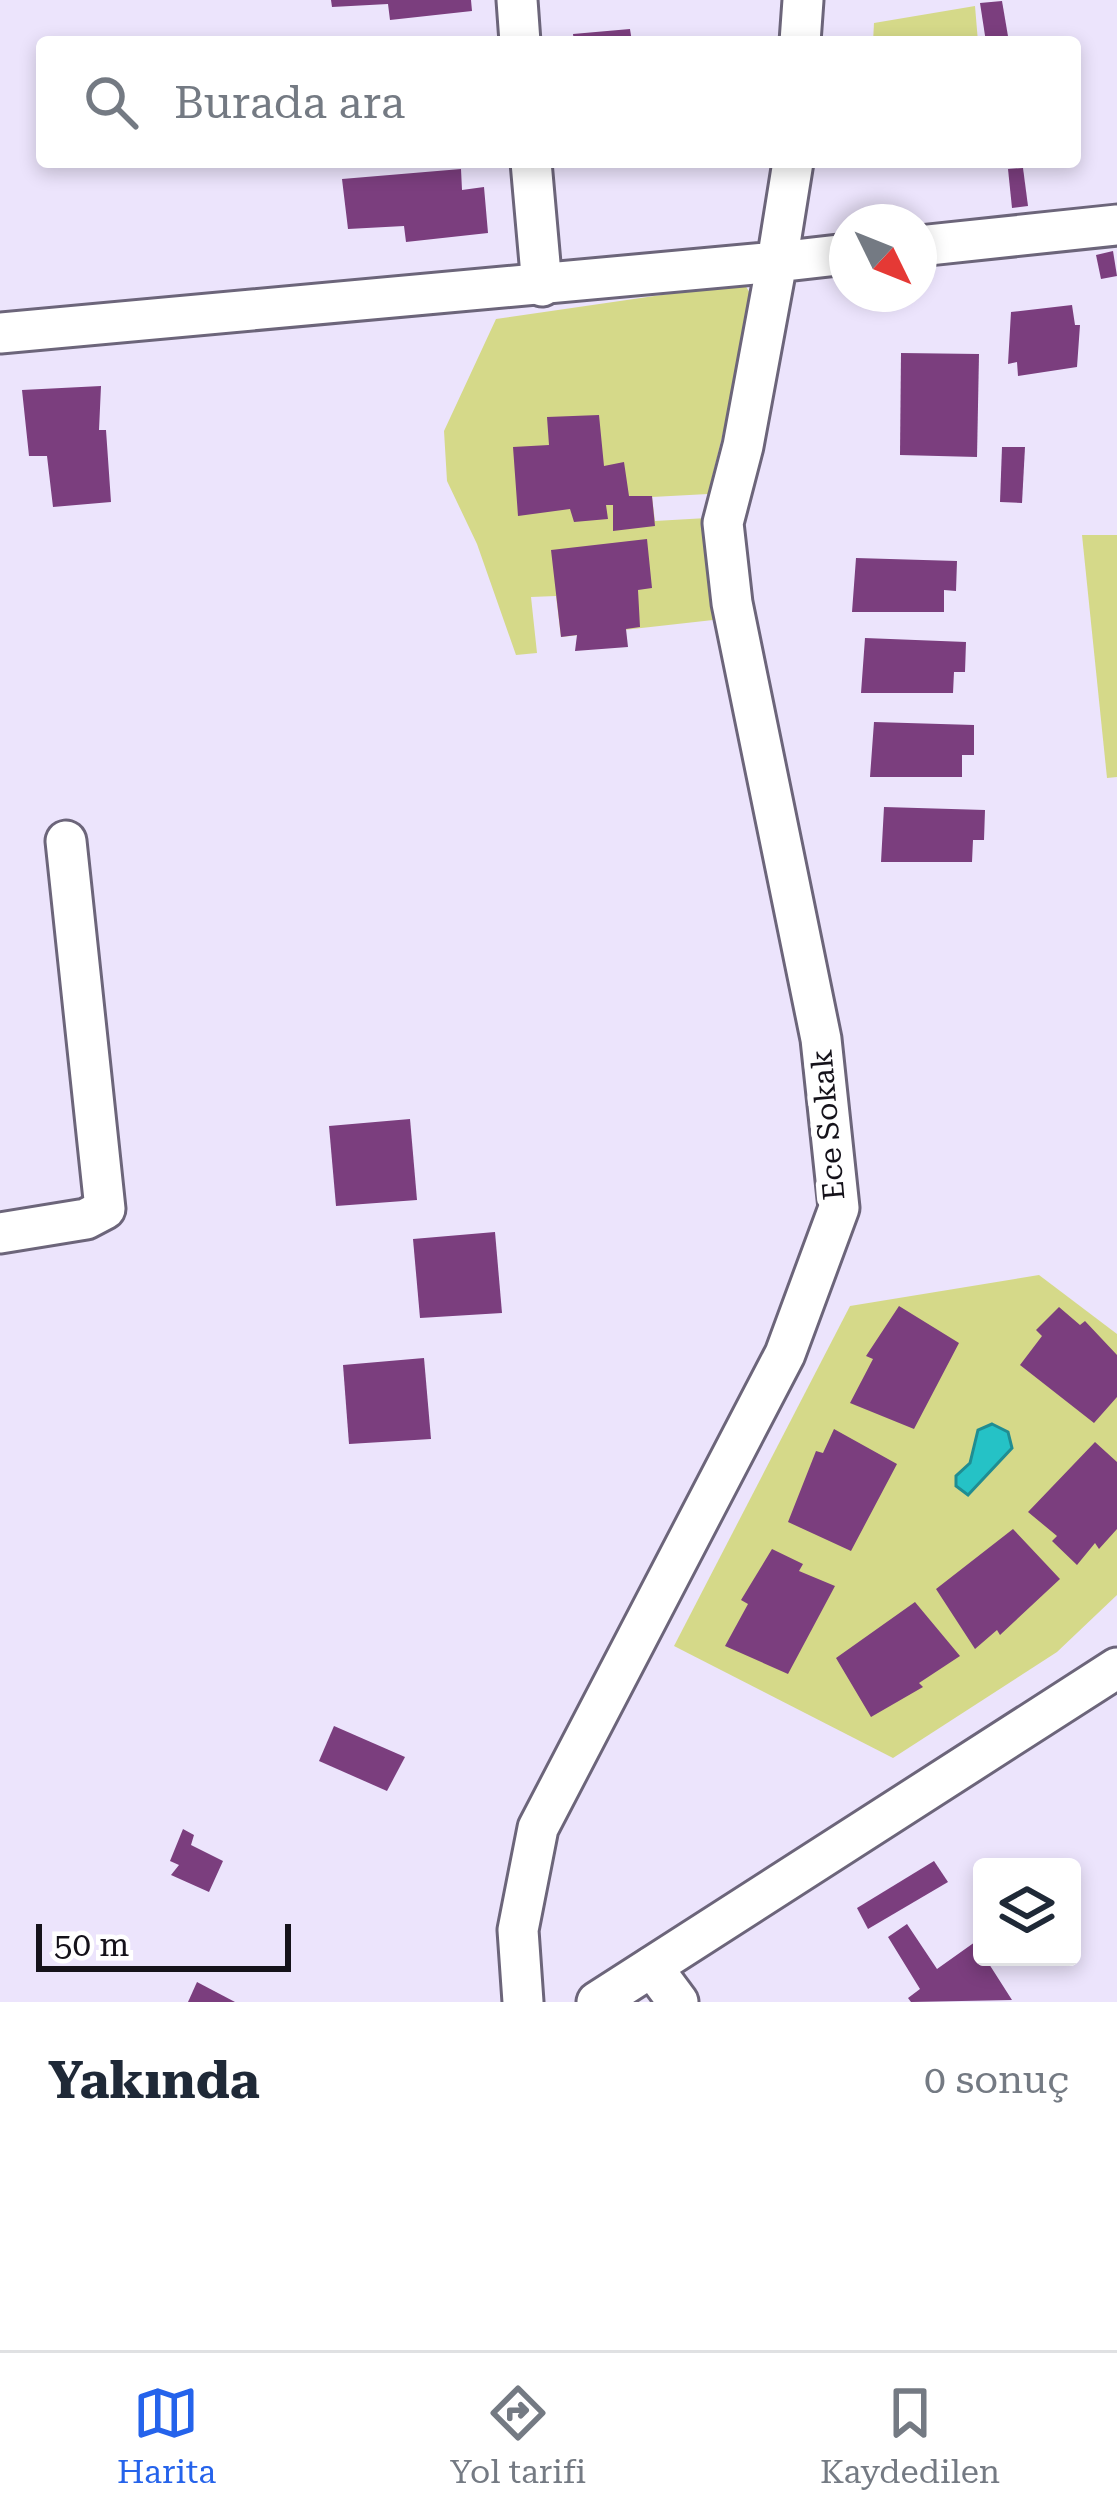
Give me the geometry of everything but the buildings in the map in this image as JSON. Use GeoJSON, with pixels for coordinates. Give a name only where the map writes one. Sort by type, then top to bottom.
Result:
{"type":"FeatureCollection","features":[{"type":"Feature","properties":{"kind":"street"},"geometry":{"type":"LineString","coordinates":[[517,0],[520,36]]}},
{"type":"Feature","properties":{"kind":"street"},"geometry":{"type":"LineString","coordinates":[[800,36],[803,0]]}},
{"type":"Feature","properties":{"kind":"street"},"geometry":{"type":"LineString","coordinates":[[532,168],[542,286]]}},
{"type":"Feature","properties":{"kind":"street","name":"Ece Sokak"},"geometry":{"type":"LineString","coordinates":[[523,2002],[518,1930],[538,1828],[785,1354],[839,1208],[821,1039],[732,603],[723,523],[752,406],[792,168]]}},
{"type":"Feature","properties":{"kind":"street"},"geometry":{"type":"LineString","coordinates":[[937,244],[1117,225]]}},
{"type":"Feature","properties":{"kind":"street"},"geometry":{"type":"LineString","coordinates":[[0,333],[829,256]]}},
{"type":"Feature","properties":{"kind":"street"},"geometry":{"type":"LineString","coordinates":[[0,1233],[86,1219],[105,1209],[65,841]]}},
{"type":"Feature","properties":{"kind":"street"},"geometry":{"type":"LineString","coordinates":[[597,2002],[1116,1673]]}},
{"type":"Feature","properties":{"kind":"street"},"geometry":{"type":"LineString","coordinates":[[652,1966],[677,2002]]}},
{"type":"Feature","properties":{"kind":"shaded area"},"geometry":{"type":"Polygon","coordinates":[[[975,6],[978,36],[873,36],[874,23],[975,6]]]}},
{"type":"Feature","properties":{"kind":"shaded area"},"geometry":{"type":"Polygon","coordinates":[[[744,283],[755,302],[708,494],[652,497],[655,521],[707,518],[722,619],[561,637],[556,596],[531,597],[537,653],[516,655],[477,544],[447,481],[444,431],[496,319],[744,283]]]}},
{"type":"Feature","properties":{"kind":"shaded area"},"geometry":{"type":"Polygon","coordinates":[[[1082,535],[1117,535],[1117,777],[1107,778],[1082,535]]]}},
{"type":"Feature","properties":{"kind":"shaded area"},"geometry":{"type":"Polygon","coordinates":[[[1039,1275],[1117,1334],[1117,1595],[1057,1652],[893,1758],[674,1646],[850,1306],[1039,1275]]]}},
{"type":"Feature","properties":{"kind":"shaded area"},"geometry":{"type":"Polygon","coordinates":[[[992,1424],[1008,1432],[1012,1448],[968,1495],[956,1486],[956,1476],[970,1463],[978,1430],[992,1424]]]}}]}
